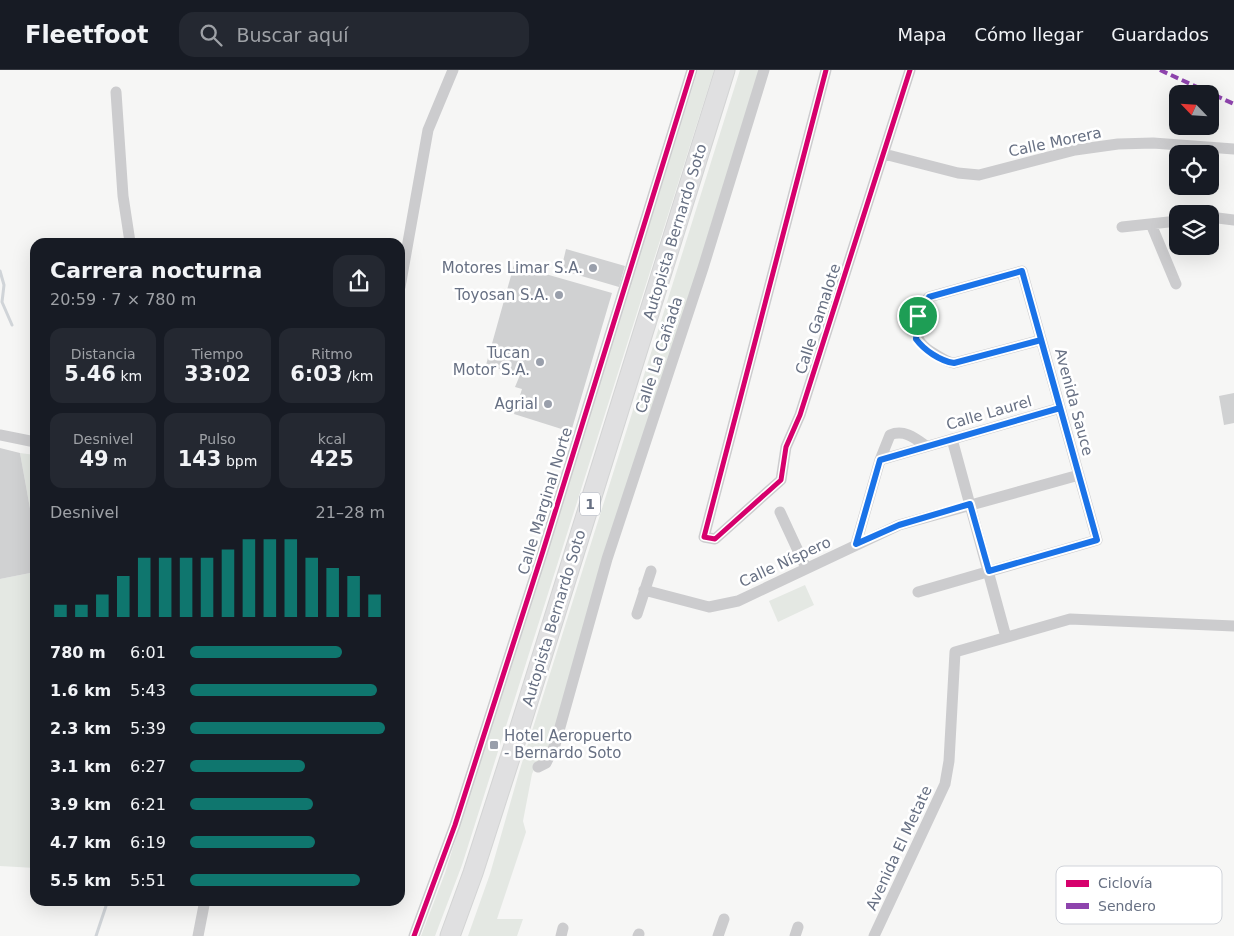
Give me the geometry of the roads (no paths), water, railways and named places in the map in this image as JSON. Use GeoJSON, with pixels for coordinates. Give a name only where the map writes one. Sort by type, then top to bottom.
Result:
{"type":"FeatureCollection","features":[{"type":"Feature","properties":{"kind":"highway","name":"Autopista Bernardo Soto"},"geometry":{"type":"LineString","coordinates":[[450,936],[473,873],[520,727],[725,70]]}},
{"type":"Feature","properties":{"kind":"street"},"geometry":{"type":"LineString","coordinates":[[405,259],[428,130],[453,70]]}},
{"type":"Feature","properties":{"kind":"street","name":"Calle Marginal Norte"},"geometry":{"type":"LineString","coordinates":[[414,936],[455,824],[540,560],[692,70]]}},
{"type":"Feature","properties":{"kind":"street","name":"Calle La Cañada"},"geometry":{"type":"LineString","coordinates":[[538,767],[546,764],[555,745],[606,558],[703,268],[764,70]]}},
{"type":"Feature","properties":{"kind":"street","name":"Calle Gamalote"},"geometry":{"type":"LineString","coordinates":[[826,70],[704,537],[715,539],[781,480],[786,447],[800,415],[910,70]]}},
{"type":"Feature","properties":{"kind":"street"},"geometry":{"type":"LineString","coordinates":[[116,92],[123,196],[129,238]]}},
{"type":"Feature","properties":{"kind":"street","name":"Calle Morera"},"geometry":{"type":"LineString","coordinates":[[884,154],[958,173],[979,175],[1075,150],[1118,144],[1153,142],[1234,149]]}},
{"type":"Feature","properties":{"kind":"street"},"geometry":{"type":"LineString","coordinates":[[1219,218],[1234,220]]}},
{"type":"Feature","properties":{"kind":"street"},"geometry":{"type":"LineString","coordinates":[[1122,227],[1169,222]]}},
{"type":"Feature","properties":{"kind":"street"},"geometry":{"type":"LineString","coordinates":[[1151,224],[1176,284]]}},
{"type":"Feature","properties":{"kind":"street","name":"Avenida Sauce"},"geometry":{"type":"LineString","coordinates":[[989,571],[1097,540],[1022,271],[929,297],[918,316],[916,339],[922,346],[944,360],[954,363],[1041,340]]}},
{"type":"Feature","properties":{"kind":"street","name":"Calle Laurel"},"geometry":{"type":"LineString","coordinates":[[880,460],[1060,408]]}},
{"type":"Feature","properties":{"kind":"street"},"geometry":{"type":"LineString","coordinates":[[856,544],[880,460],[890,435],[897,432],[916,438],[926,446]]}},
{"type":"Feature","properties":{"kind":"street"},"geometry":{"type":"LineString","coordinates":[[0,435],[30,441]]}},
{"type":"Feature","properties":{"kind":"street"},"geometry":{"type":"LineString","coordinates":[[952,439],[1006,637],[1070,619],[1234,626]]}},
{"type":"Feature","properties":{"kind":"street","name":"Calle Níspero"},"geometry":{"type":"LineString","coordinates":[[644,590],[709,607],[738,601],[899,525],[1079,475]]}},
{"type":"Feature","properties":{"kind":"street"},"geometry":{"type":"LineString","coordinates":[[780,512],[806,568]]}},
{"type":"Feature","properties":{"kind":"street"},"geometry":{"type":"LineString","coordinates":[[918,592],[989,571]]}},
{"type":"Feature","properties":{"kind":"street"},"geometry":{"type":"LineString","coordinates":[[637,614],[651,572]]}},
{"type":"Feature","properties":{"kind":"street","name":"Avenida El Metate"},"geometry":{"type":"LineString","coordinates":[[874,936],[946,784],[955,652],[1006,637]]}},
{"type":"Feature","properties":{"kind":"street"},"geometry":{"type":"LineString","coordinates":[[198,936],[204,906]]}},
{"type":"Feature","properties":{"kind":"street"},"geometry":{"type":"LineString","coordinates":[[718,936],[724,918]]}},
{"type":"Feature","properties":{"kind":"waterway"},"geometry":{"type":"LineString","coordinates":[[0,271],[4,285],[2,302],[12,325]]}},
{"type":"Feature","properties":{"kind":"waterway"},"geometry":{"type":"LineString","coordinates":[[96,936],[106,906]]}},
{"type":"Feature","properties":{"kind":"place","name":"Motores Limar S.A."},"geometry":{"type":"Point","coordinates":[593,268]}},
{"type":"Feature","properties":{"kind":"place","name":"Toyosan S.A."},"geometry":{"type":"Point","coordinates":[559,295]}},
{"type":"Feature","properties":{"kind":"place","name":"Tucan Motor S.A."},"geometry":{"type":"Point","coordinates":[540,362]}},
{"type":"Feature","properties":{"kind":"place","name":"Agrial"},"geometry":{"type":"Point","coordinates":[548,404]}},
{"type":"Feature","properties":{"kind":"place","name":"Hotel Aeropuerto - Bernardo Soto"},"geometry":{"type":"Point","coordinates":[494,745]}}]}
